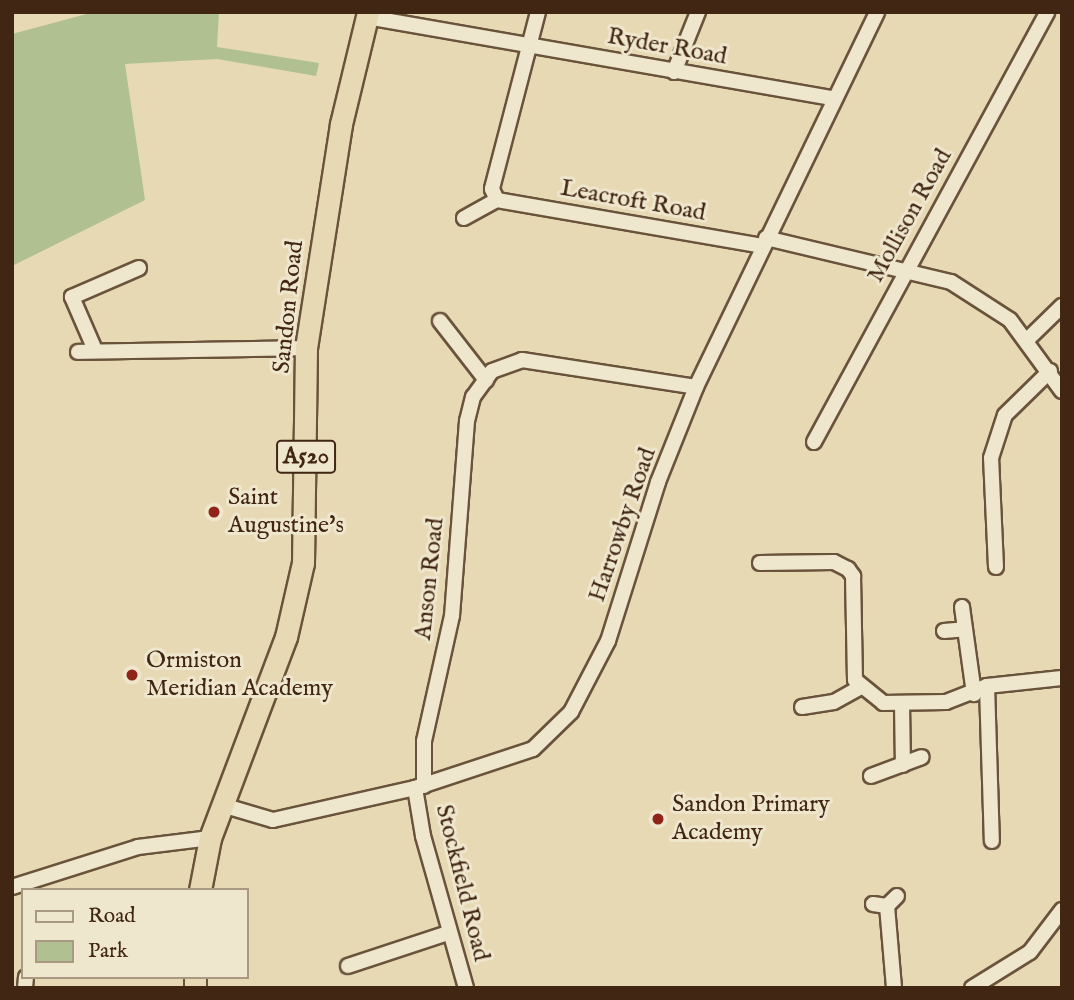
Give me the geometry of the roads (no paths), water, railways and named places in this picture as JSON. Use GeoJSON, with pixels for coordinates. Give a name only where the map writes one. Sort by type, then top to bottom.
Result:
{"type":"FeatureCollection","features":[{"type":"Feature","properties":{"kind":"highway","name":"Sandon Road"},"geometry":{"type":"LineString","coordinates":[[200,888],[210,838],[286,637],[303,563],[306,348],[341,124],[368,14]]}},
{"type":"Feature","properties":{"kind":"street"},"geometry":{"type":"LineString","coordinates":[[464,218],[497,200],[492,188],[538,12]]}},
{"type":"Feature","properties":{"kind":"street"},"geometry":{"type":"LineString","coordinates":[[674,72],[698,12]]}},
{"type":"Feature","properties":{"kind":"street","name":"Harrowby Road"},"geometry":{"type":"LineString","coordinates":[[222,805],[273,820],[419,787],[533,748],[571,712],[608,641],[658,482],[696,387],[877,12]]}},
{"type":"Feature","properties":{"kind":"street","name":"Mollison Road"},"geometry":{"type":"LineString","coordinates":[[814,442],[1047,12]]}},
{"type":"Feature","properties":{"kind":"street","name":"Ryder Road"},"geometry":{"type":"LineString","coordinates":[[368,14],[527,47],[835,99]]}},
{"type":"Feature","properties":{"kind":"street","name":"Leacroft Road"},"geometry":{"type":"LineString","coordinates":[[497,200],[764,242],[908,268],[980,297],[1027,340],[1062,391]]}},
{"type":"Feature","properties":{"kind":"street"},"geometry":{"type":"LineString","coordinates":[[95,350],[72,297],[139,268]]}},
{"type":"Feature","properties":{"kind":"street"},"geometry":{"type":"LineString","coordinates":[[1027,340],[1062,306]]}},
{"type":"Feature","properties":{"kind":"street"},"geometry":{"type":"LineString","coordinates":[[440,321],[486,380],[492,371],[522,360],[696,387]]}},
{"type":"Feature","properties":{"kind":"street"},"geometry":{"type":"LineString","coordinates":[[78,352],[306,348]]}},
{"type":"Feature","properties":{"kind":"street"},"geometry":{"type":"LineString","coordinates":[[996,567],[991,458],[1005,415],[1050,371]]}},
{"type":"Feature","properties":{"kind":"street","name":"Anson Road"},"geometry":{"type":"LineString","coordinates":[[419,787],[424,741],[452,616],[467,421],[486,380]]}},
{"type":"Feature","properties":{"kind":"street"},"geometry":{"type":"LineString","coordinates":[[760,564],[834,562],[848,569],[853,576],[855,680],[883,703],[902,704],[974,694],[987,685],[1062,678]]}},
{"type":"Feature","properties":{"kind":"street"},"geometry":{"type":"LineString","coordinates":[[962,607],[974,694]]}},
{"type":"Feature","properties":{"kind":"street"},"geometry":{"type":"LineString","coordinates":[[944,631],[964,629]]}},
{"type":"Feature","properties":{"kind":"street"},"geometry":{"type":"LineString","coordinates":[[987,685],[992,841]]}},
{"type":"Feature","properties":{"kind":"street"},"geometry":{"type":"LineString","coordinates":[[802,707],[834,702],[861,687]]}},
{"type":"Feature","properties":{"kind":"street"},"geometry":{"type":"LineString","coordinates":[[902,704],[903,765]]}},
{"type":"Feature","properties":{"kind":"street"},"geometry":{"type":"LineString","coordinates":[[871,776],[922,757]]}},
{"type":"Feature","properties":{"kind":"street","name":"Stockfield Road"},"geometry":{"type":"LineString","coordinates":[[419,787],[448,933],[466,988]]}},
{"type":"Feature","properties":{"kind":"street"},"geometry":{"type":"LineString","coordinates":[[12,887],[30,885],[138,847],[210,838]]}},
{"type":"Feature","properties":{"kind":"street"},"geometry":{"type":"LineString","coordinates":[[886,902],[894,988]]}},
{"type":"Feature","properties":{"kind":"street"},"geometry":{"type":"LineString","coordinates":[[973,988],[1030,952],[1061,913]]}},
{"type":"Feature","properties":{"kind":"street"},"geometry":{"type":"LineString","coordinates":[[348,966],[448,933]]}},
{"type":"Feature","properties":{"kind":"place","name":"Saint Augustine's"},"geometry":{"type":"Point","coordinates":[214,512]}},
{"type":"Feature","properties":{"kind":"place","name":"Ormiston Meridian Academy"},"geometry":{"type":"Point","coordinates":[132,675]}},
{"type":"Feature","properties":{"kind":"place","name":"Sandon Primary Academy"},"geometry":{"type":"Point","coordinates":[658,819]}}]}
